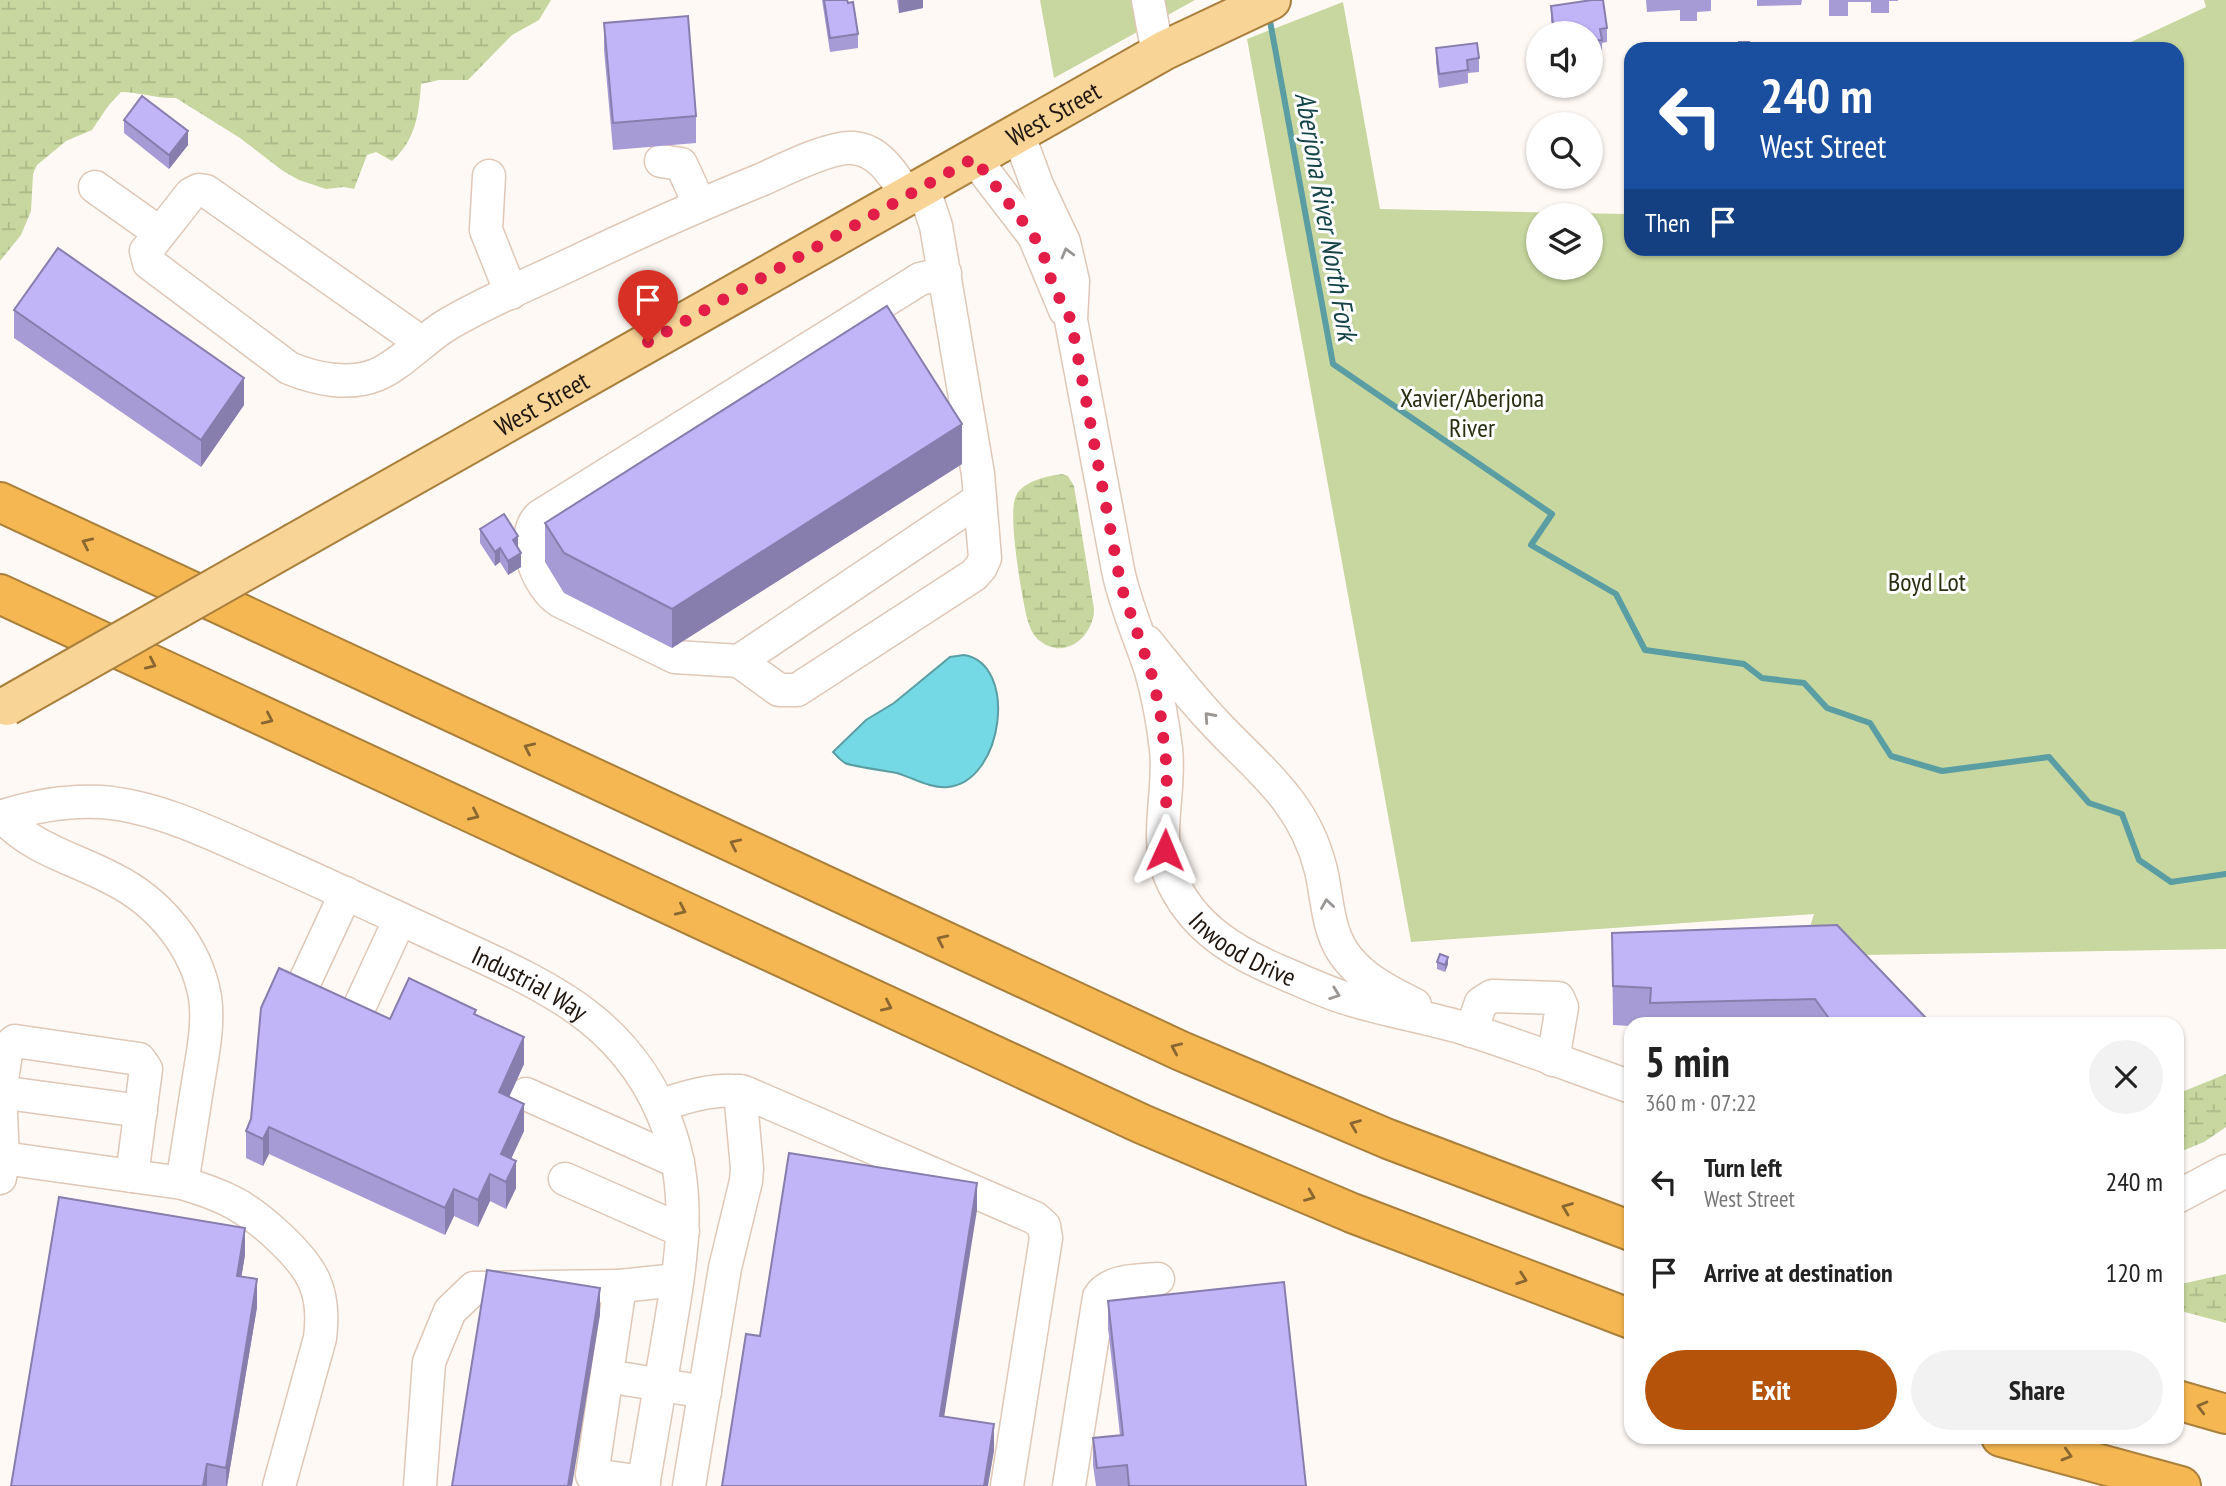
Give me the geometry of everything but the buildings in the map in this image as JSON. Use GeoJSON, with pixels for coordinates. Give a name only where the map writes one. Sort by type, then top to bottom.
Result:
{"type":"FeatureCollection","features":[{"type":"Feature","properties":{"kind":"highway"},"geometry":{"type":"LineString","coordinates":[[0,502],[1204,1061],[1388,1139],[1624,1228]]}},
{"type":"Feature","properties":{"kind":"highway"},"geometry":{"type":"LineString","coordinates":[[0,594],[1142,1124],[1352,1213],[1624,1315]]}},
{"type":"Feature","properties":{"kind":"highway"},"geometry":{"type":"LineString","coordinates":[[0,607],[67,625]]}},
{"type":"Feature","properties":{"kind":"highway"},"geometry":{"type":"LineString","coordinates":[[2184,1402],[2226,1414]]}},
{"type":"Feature","properties":{"kind":"highway"},"geometry":{"type":"LineString","coordinates":[[2027,1444],[2181,1486]]}},
{"type":"Feature","properties":{"kind":"main road","name":"West Street"},"geometry":{"type":"LineString","coordinates":[[4,708],[1158,54],[1199,32],[1271,0]]}},
{"type":"Feature","properties":{"kind":"street"},"geometry":{"type":"LineString","coordinates":[[1148,0],[1158,54]]}},
{"type":"Feature","properties":{"kind":"street","name":"Inwood Drive"},"geometry":{"type":"LineString","coordinates":[[1018,133],[1037,185],[1067,252],[1073,281],[1071,320],[1118,570],[1151,672],[1166,750],[1166,860],[1178,894],[1196,919],[1217,939],[1250,958],[1333,994],[1465,1029],[1624,1085]]}},
{"type":"Feature","properties":{"kind":"street"},"geometry":{"type":"LineString","coordinates":[[422,343],[206,191],[199,190],[191,194],[147,249],[149,263],[289,368],[314,377],[362,379],[379,374],[422,343],[444,326],[511,293],[700,205],[820,155],[846,148],[861,150],[880,159],[915,191],[936,226],[945,273],[980,499],[985,558],[974,575],[797,690],[779,690],[739,662],[673,656],[555,598],[531,560],[534,523],[540,516],[920,279],[945,273]]}},
{"type":"Feature","properties":{"kind":"street","name":"Inwood Drive"},"geometry":{"type":"LineString","coordinates":[[974,158],[1034,236],[1045,259],[1053,286],[1071,320]]}},
{"type":"Feature","properties":{"kind":"street"},"geometry":{"type":"LineString","coordinates":[[661,161],[681,164],[700,205]]}},
{"type":"Feature","properties":{"kind":"street"},"geometry":{"type":"LineString","coordinates":[[489,176],[486,230],[511,293]]}},
{"type":"Feature","properties":{"kind":"street"},"geometry":{"type":"LineString","coordinates":[[95,187],[160,233]]}},
{"type":"Feature","properties":{"kind":"street"},"geometry":{"type":"LineString","coordinates":[[739,662],[980,499]]}},
{"type":"Feature","properties":{"kind":"street","name":"Inwood Drive"},"geometry":{"type":"LineString","coordinates":[[1137,630],[1202,709],[1290,803],[1313,845],[1321,870],[1329,921],[1337,943],[1348,960],[1376,983],[1465,1029]]}},
{"type":"Feature","properties":{"kind":"street","name":"Industrial Way"},"geometry":{"type":"LineString","coordinates":[[1,816],[68,802],[102,802],[135,808],[182,822],[346,893],[510,971],[589,1017],[626,1053],[660,1106],[678,1162],[683,1197],[683,1231],[677,1280],[644,1484]]}},
{"type":"Feature","properties":{"kind":"street"},"geometry":{"type":"LineString","coordinates":[[1,816],[32,842],[113,878],[138,894],[170,924],[183,941],[197,968],[205,998],[206,1025],[182,1183]]}},
{"type":"Feature","properties":{"kind":"street"},"geometry":{"type":"LineString","coordinates":[[305,981],[346,893]]}},
{"type":"Feature","properties":{"kind":"street"},"geometry":{"type":"LineString","coordinates":[[357,1012],[400,919]]}},
{"type":"Feature","properties":{"kind":"street"},"geometry":{"type":"LineString","coordinates":[[1465,1029],[1481,1003],[1492,996],[1558,998],[1562,1007],[1553,1060]]}},
{"type":"Feature","properties":{"kind":"street"},"geometry":{"type":"LineString","coordinates":[[132,1176],[146,1069],[139,1059],[15,1041],[8,1048],[0,1092],[1,1168],[132,1176],[182,1183],[211,1192],[255,1214],[300,1257],[316,1284],[322,1310],[320,1338],[279,1486]]}},
{"type":"Feature","properties":{"kind":"street"},"geometry":{"type":"LineString","coordinates":[[689,1486],[725,1268],[746,1181],[740,1091]]}},
{"type":"Feature","properties":{"kind":"street"},"geometry":{"type":"LineString","coordinates":[[660,1106],[680,1098],[740,1091],[1042,1223],[1046,1238],[1007,1486]]}},
{"type":"Feature","properties":{"kind":"street"},"geometry":{"type":"LineString","coordinates":[[0,1092],[141,1111]]}},
{"type":"Feature","properties":{"kind":"street"},"geometry":{"type":"LineString","coordinates":[[526,1094],[678,1162]]}},
{"type":"Feature","properties":{"kind":"street"},"geometry":{"type":"LineString","coordinates":[[2184,1193],[2226,1171]]}},
{"type":"Feature","properties":{"kind":"street"},"geometry":{"type":"LineString","coordinates":[[565,1179],[683,1231]]}},
{"type":"Feature","properties":{"kind":"street"},"geometry":{"type":"LineString","coordinates":[[1069,1486],[1099,1297],[1112,1285],[1158,1279]]}},
{"type":"Feature","properties":{"kind":"street"},"geometry":{"type":"LineString","coordinates":[[420,1486],[429,1362],[450,1311],[474,1288],[620,1286],[677,1280]]}},
{"type":"Feature","properties":{"kind":"street"},"geometry":{"type":"LineString","coordinates":[[620,1286],[592,1475],[644,1484]]}},
{"type":"Feature","properties":{"kind":"street"},"geometry":{"type":"LineString","coordinates":[[607,1376],[705,1392]]}},
{"type":"Feature","properties":{"kind":"green space"},"geometry":{"type":"Polygon","coordinates":[[[0,0],[551,0],[539,20],[512,35],[468,80],[439,80],[421,84],[415,126],[406,144],[392,161],[376,152],[367,155],[354,189],[326,189],[299,180],[240,138],[176,98],[121,92],[92,130],[66,141],[37,165],[33,174],[31,211],[21,235],[0,261],[0,0]]]}},
{"type":"Feature","properties":{"kind":"green space"},"geometry":{"type":"Polygon","coordinates":[[[1040,0],[1195,0],[1054,78],[1040,0]]]}},
{"type":"Feature","properties":{"kind":"green space","name":"Boyd Lot"},"geometry":{"type":"Polygon","coordinates":[[[2204,0],[2226,0],[2226,949],[1801,956],[1814,914],[1411,942],[1247,39],[1343,2],[1380,209],[1526,212],[1526,280],[1603,280],[1603,214],[1624,214],[1624,256],[2184,256],[2184,42],[2131,42],[2206,7],[2204,0]]]}},
{"type":"Feature","properties":{"kind":"green space"},"geometry":{"type":"Polygon","coordinates":[[[1062,474],[1068,476],[1074,486],[1094,609],[1093,619],[1084,636],[1068,647],[1059,648],[1040,641],[1029,624],[1019,575],[1013,519],[1019,491],[1036,480],[1062,474]]]}},
{"type":"Feature","properties":{"kind":"green space"},"geometry":{"type":"Polygon","coordinates":[[[2226,1074],[2226,1127],[2204,1142],[2184,1150],[2184,1091],[2226,1074]]]}},
{"type":"Feature","properties":{"kind":"green space"},"geometry":{"type":"Polygon","coordinates":[[[2226,1274],[2226,1323],[2184,1312],[2184,1283],[2226,1274]]]}},
{"type":"Feature","properties":{"kind":"water"},"geometry":{"type":"Polygon","coordinates":[[[964,655],[981,663],[992,679],[998,699],[992,745],[981,766],[967,780],[948,787],[935,786],[897,773],[845,763],[833,752],[866,720],[894,703],[950,657],[964,655]]]}},
{"type":"Feature","properties":{"kind":"waterway","name":"Aberjona River North Fork"},"geometry":{"type":"LineString","coordinates":[[1270,21],[1333,364],[1552,514],[1531,545],[1616,594],[1645,650],[1744,664],[1762,678],[1804,683],[1827,708],[1870,723],[1891,756],[1942,771],[2049,757],[2089,803],[2122,814],[2139,860],[2171,882],[2226,874]]}},
{"type":"Feature","properties":{"kind":"route"},"geometry":{"type":"LineString","coordinates":[[648,342],[974,158],[1034,236],[1045,259],[1053,286],[1071,320],[1121,586],[1151,672],[1160,710],[1167,769],[1165,850]]}},
{"type":"Feature","properties":{"kind":"park label","name":"Xavier/Aberjona River"},"geometry":{"type":"Point","coordinates":[1472,412]}}]}
